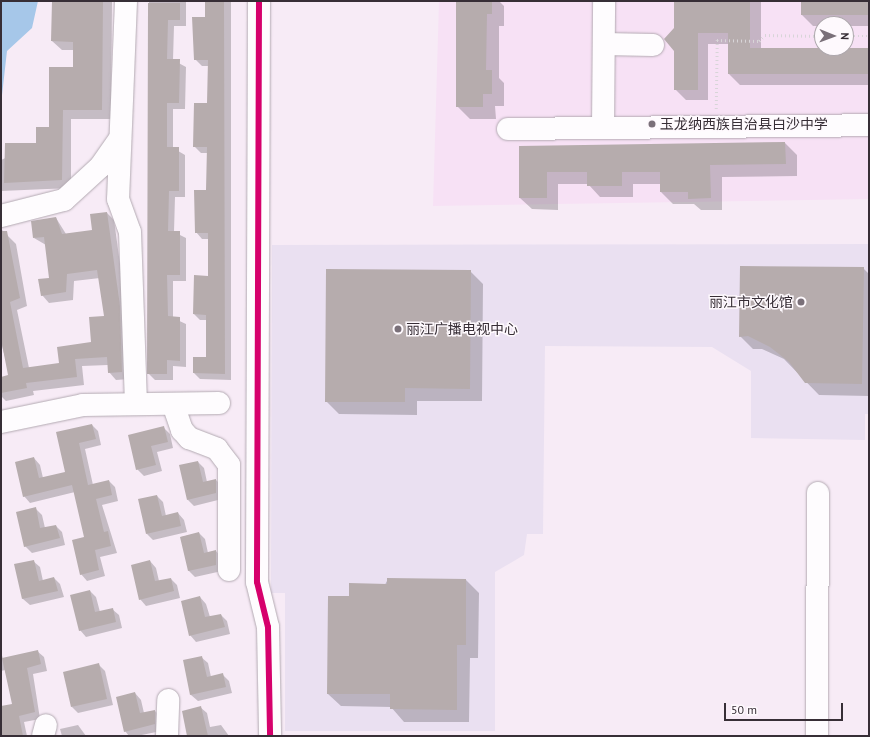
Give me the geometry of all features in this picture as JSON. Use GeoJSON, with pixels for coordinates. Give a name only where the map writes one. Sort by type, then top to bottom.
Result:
{"type":"FeatureCollection","features":[{"type":"Feature","properties":{"kind":"street"},"geometry":{"type":"LineString","coordinates":[[126,1],[118,199],[130,232],[136,404]]}},
{"type":"Feature","properties":{"kind":"street"},"geometry":{"type":"LineString","coordinates":[[259,1],[258,582],[268,627],[270,736]]}},
{"type":"Feature","properties":{"kind":"street"},"geometry":{"type":"LineString","coordinates":[[603,128],[604,1]]}},
{"type":"Feature","properties":{"kind":"street"},"geometry":{"type":"LineString","coordinates":[[604,44],[653,45]]}},
{"type":"Feature","properties":{"kind":"street"},"geometry":{"type":"LineString","coordinates":[[508,129],[869,125]]}},
{"type":"Feature","properties":{"kind":"street"},"geometry":{"type":"LineString","coordinates":[[70,195],[100,167],[120,138]]}},
{"type":"Feature","properties":{"kind":"street"},"geometry":{"type":"LineString","coordinates":[[1,216],[44,207],[70,195],[95,190],[118,199]]}},
{"type":"Feature","properties":{"kind":"street"},"geometry":{"type":"LineString","coordinates":[[1,422],[55,408],[136,404],[219,403]]}},
{"type":"Feature","properties":{"kind":"street"},"geometry":{"type":"LineString","coordinates":[[173,404],[182,430],[189,438],[217,449],[230,465],[229,570]]}},
{"type":"Feature","properties":{"kind":"street"},"geometry":{"type":"LineString","coordinates":[[818,493],[818,736]]}},
{"type":"Feature","properties":{"kind":"street"},"geometry":{"type":"LineString","coordinates":[[167,736],[168,700]]}},
{"type":"Feature","properties":{"kind":"path"},"geometry":{"type":"LineString","coordinates":[[716,127],[717,40],[759,41],[765,35],[814,36]]}},
{"type":"Feature","properties":{"kind":"path"},"geometry":{"type":"LineString","coordinates":[[854,36],[869,36]]}},
{"type":"Feature","properties":{"kind":"shaded area","name":"玉龙纳西族自治县白沙中学"},"geometry":{"type":"Polygon","coordinates":[[[439,1],[869,1],[869,199],[433,206],[439,1]]]}},
{"type":"Feature","properties":{"kind":"shaded area"},"geometry":{"type":"Polygon","coordinates":[[[869,244],[869,414],[865,414],[865,440],[751,438],[751,371],[712,347],[545,346],[543,534],[527,534],[524,555],[495,572],[495,731],[285,731],[285,593],[271,593],[272,245],[869,244]]]}},
{"type":"Feature","properties":{"kind":"water"},"geometry":{"type":"Polygon","coordinates":[[[1,1],[38,1],[32,28],[7,51],[1,104],[1,1]]]}},
{"type":"Feature","properties":{"kind":"building"},"geometry":{"type":"Polygon","coordinates":[[[52,1],[103,1],[102,110],[63,110],[62,180],[4,183],[5,143],[36,143],[36,127],[49,127],[49,67],[73,67],[73,42],[51,41],[52,1]]]}},
{"type":"Feature","properties":{"kind":"building"},"geometry":{"type":"Polygon","coordinates":[[[205,1],[224,1],[225,374],[193,373],[193,357],[206,357],[206,315],[193,314],[194,275],[208,276],[208,233],[195,233],[194,190],[206,190],[207,147],[193,147],[194,103],[207,103],[208,60],[194,60],[192,17],[205,17],[205,1]]]}},
{"type":"Feature","properties":{"kind":"building"},"geometry":{"type":"Polygon","coordinates":[[[456,1],[492,1],[492,14],[487,14],[486,70],[492,70],[492,94],[483,94],[483,107],[456,107],[456,1]]]}},
{"type":"Feature","properties":{"kind":"building"},"geometry":{"type":"Polygon","coordinates":[[[674,1],[750,1],[750,48],[814,48],[814,56],[854,56],[854,48],[869,48],[869,74],[728,74],[728,33],[698,33],[698,90],[674,90],[674,51],[664,39],[674,28],[674,1]]]}},
{"type":"Feature","properties":{"kind":"building"},"geometry":{"type":"Polygon","coordinates":[[[801,1],[869,1],[869,15],[801,15],[801,1]]]}},
{"type":"Feature","properties":{"kind":"building"},"geometry":{"type":"Polygon","coordinates":[[[148,3],[180,3],[180,20],[168,20],[167,59],[180,59],[179,103],[167,103],[167,147],[179,147],[179,191],[169,191],[168,231],[180,231],[180,275],[167,275],[168,316],[180,317],[180,361],[167,360],[167,374],[147,374],[148,3]]]}},
{"type":"Feature","properties":{"kind":"building"},"geometry":{"type":"Polygon","coordinates":[[[785,142],[786,164],[710,165],[711,198],[688,199],[688,192],[660,192],[660,172],[622,172],[622,186],[587,186],[587,172],[547,172],[547,198],[519,198],[519,146],[785,142]]]}},
{"type":"Feature","properties":{"kind":"building"},"geometry":{"type":"Polygon","coordinates":[[[107,212],[120,306],[122,372],[108,373],[107,357],[75,359],[77,377],[26,383],[27,388],[1,393],[1,377],[8,375],[1,339],[1,231],[7,231],[20,298],[10,302],[23,368],[59,363],[57,347],[91,342],[89,317],[104,316],[97,270],[67,274],[66,292],[41,296],[38,279],[49,278],[44,237],[33,238],[31,221],[56,217],[62,234],[92,230],[90,214],[107,212]]]}},
{"type":"Feature","properties":{"kind":"building","name":"丽江市文化馆"},"geometry":{"type":"Polygon","coordinates":[[[740,266],[864,267],[862,384],[805,383],[789,362],[770,347],[748,336],[739,337],[740,266]]]}},
{"type":"Feature","properties":{"kind":"building","name":"丽江广播电视中心"},"geometry":{"type":"Polygon","coordinates":[[[326,269],[471,270],[470,389],[405,388],[405,402],[325,402],[326,269]]]}},
{"type":"Feature","properties":{"kind":"building"},"geometry":{"type":"Polygon","coordinates":[[[92,424],[96,439],[79,443],[88,485],[109,480],[112,495],[96,499],[104,532],[108,531],[111,546],[95,550],[99,570],[80,575],[72,540],[84,537],[72,485],[23,497],[15,462],[34,457],[39,478],[65,472],[56,432],[92,424]]]}},
{"type":"Feature","properties":{"kind":"building"},"geometry":{"type":"Polygon","coordinates":[[[164,426],[168,442],[151,446],[156,465],[136,470],[128,435],[164,426]]]}},
{"type":"Feature","properties":{"kind":"building"},"geometry":{"type":"Polygon","coordinates":[[[198,461],[203,482],[216,479],[216,493],[187,500],[179,465],[198,461]]]}},
{"type":"Feature","properties":{"kind":"building"},"geometry":{"type":"Polygon","coordinates":[[[157,495],[162,516],[178,512],[181,526],[146,534],[138,499],[157,495]]]}},
{"type":"Feature","properties":{"kind":"building"},"geometry":{"type":"Polygon","coordinates":[[[36,507],[40,528],[56,525],[60,538],[24,547],[16,512],[36,507]]]}},
{"type":"Feature","properties":{"kind":"building"},"geometry":{"type":"Polygon","coordinates":[[[199,532],[204,553],[216,550],[216,565],[188,571],[180,537],[199,532]]]}},
{"type":"Feature","properties":{"kind":"building"},"geometry":{"type":"Polygon","coordinates":[[[34,560],[39,581],[54,577],[58,591],[22,599],[14,564],[34,560]]]}},
{"type":"Feature","properties":{"kind":"building"},"geometry":{"type":"Polygon","coordinates":[[[150,560],[155,581],[171,578],[174,591],[139,600],[131,565],[150,560]]]}},
{"type":"Feature","properties":{"kind":"building"},"geometry":{"type":"Polygon","coordinates":[[[387,578],[466,579],[466,645],[457,645],[457,710],[390,709],[390,694],[327,694],[328,596],[349,596],[349,583],[387,584],[387,578]]]}},
{"type":"Feature","properties":{"kind":"building"},"geometry":{"type":"Polygon","coordinates":[[[90,590],[95,612],[113,608],[116,622],[79,631],[70,595],[90,590]]]}},
{"type":"Feature","properties":{"kind":"building"},"geometry":{"type":"Polygon","coordinates":[[[200,596],[205,617],[221,614],[225,627],[189,636],[181,601],[200,596]]]}},
{"type":"Feature","properties":{"kind":"building"},"geometry":{"type":"Polygon","coordinates":[[[38,650],[41,664],[27,668],[35,712],[19,716],[23,736],[2,736],[1,706],[12,704],[2,658],[38,650]]]}},
{"type":"Feature","properties":{"kind":"building"},"geometry":{"type":"Polygon","coordinates":[[[202,656],[207,677],[223,673],[226,687],[190,695],[183,660],[202,656]]]}},
{"type":"Feature","properties":{"kind":"building"},"geometry":{"type":"Polygon","coordinates":[[[99,663],[107,699],[71,707],[63,672],[99,663]]]}},
{"type":"Feature","properties":{"kind":"building"},"geometry":{"type":"Polygon","coordinates":[[[135,692],[140,713],[155,710],[155,724],[124,732],[116,697],[135,692]]]}},
{"type":"Feature","properties":{"kind":"building"},"geometry":{"type":"Polygon","coordinates":[[[201,706],[208,736],[187,736],[182,711],[201,706]]]}},
{"type":"Feature","properties":{"kind":"cycle path"},"geometry":{"type":"LineString","coordinates":[[259,1],[257,582],[268,627],[270,736]]}},
{"type":"Feature","properties":{"kind":"place","name":"玉龙纳西族自治县白沙中学"},"geometry":{"type":"Point","coordinates":[652,124]}},
{"type":"Feature","properties":{"kind":"place","name":"丽江市文化馆"},"geometry":{"type":"Point","coordinates":[801,302]}},
{"type":"Feature","properties":{"kind":"place","name":"丽江广播电视中心"},"geometry":{"type":"Point","coordinates":[398,329]}}]}
